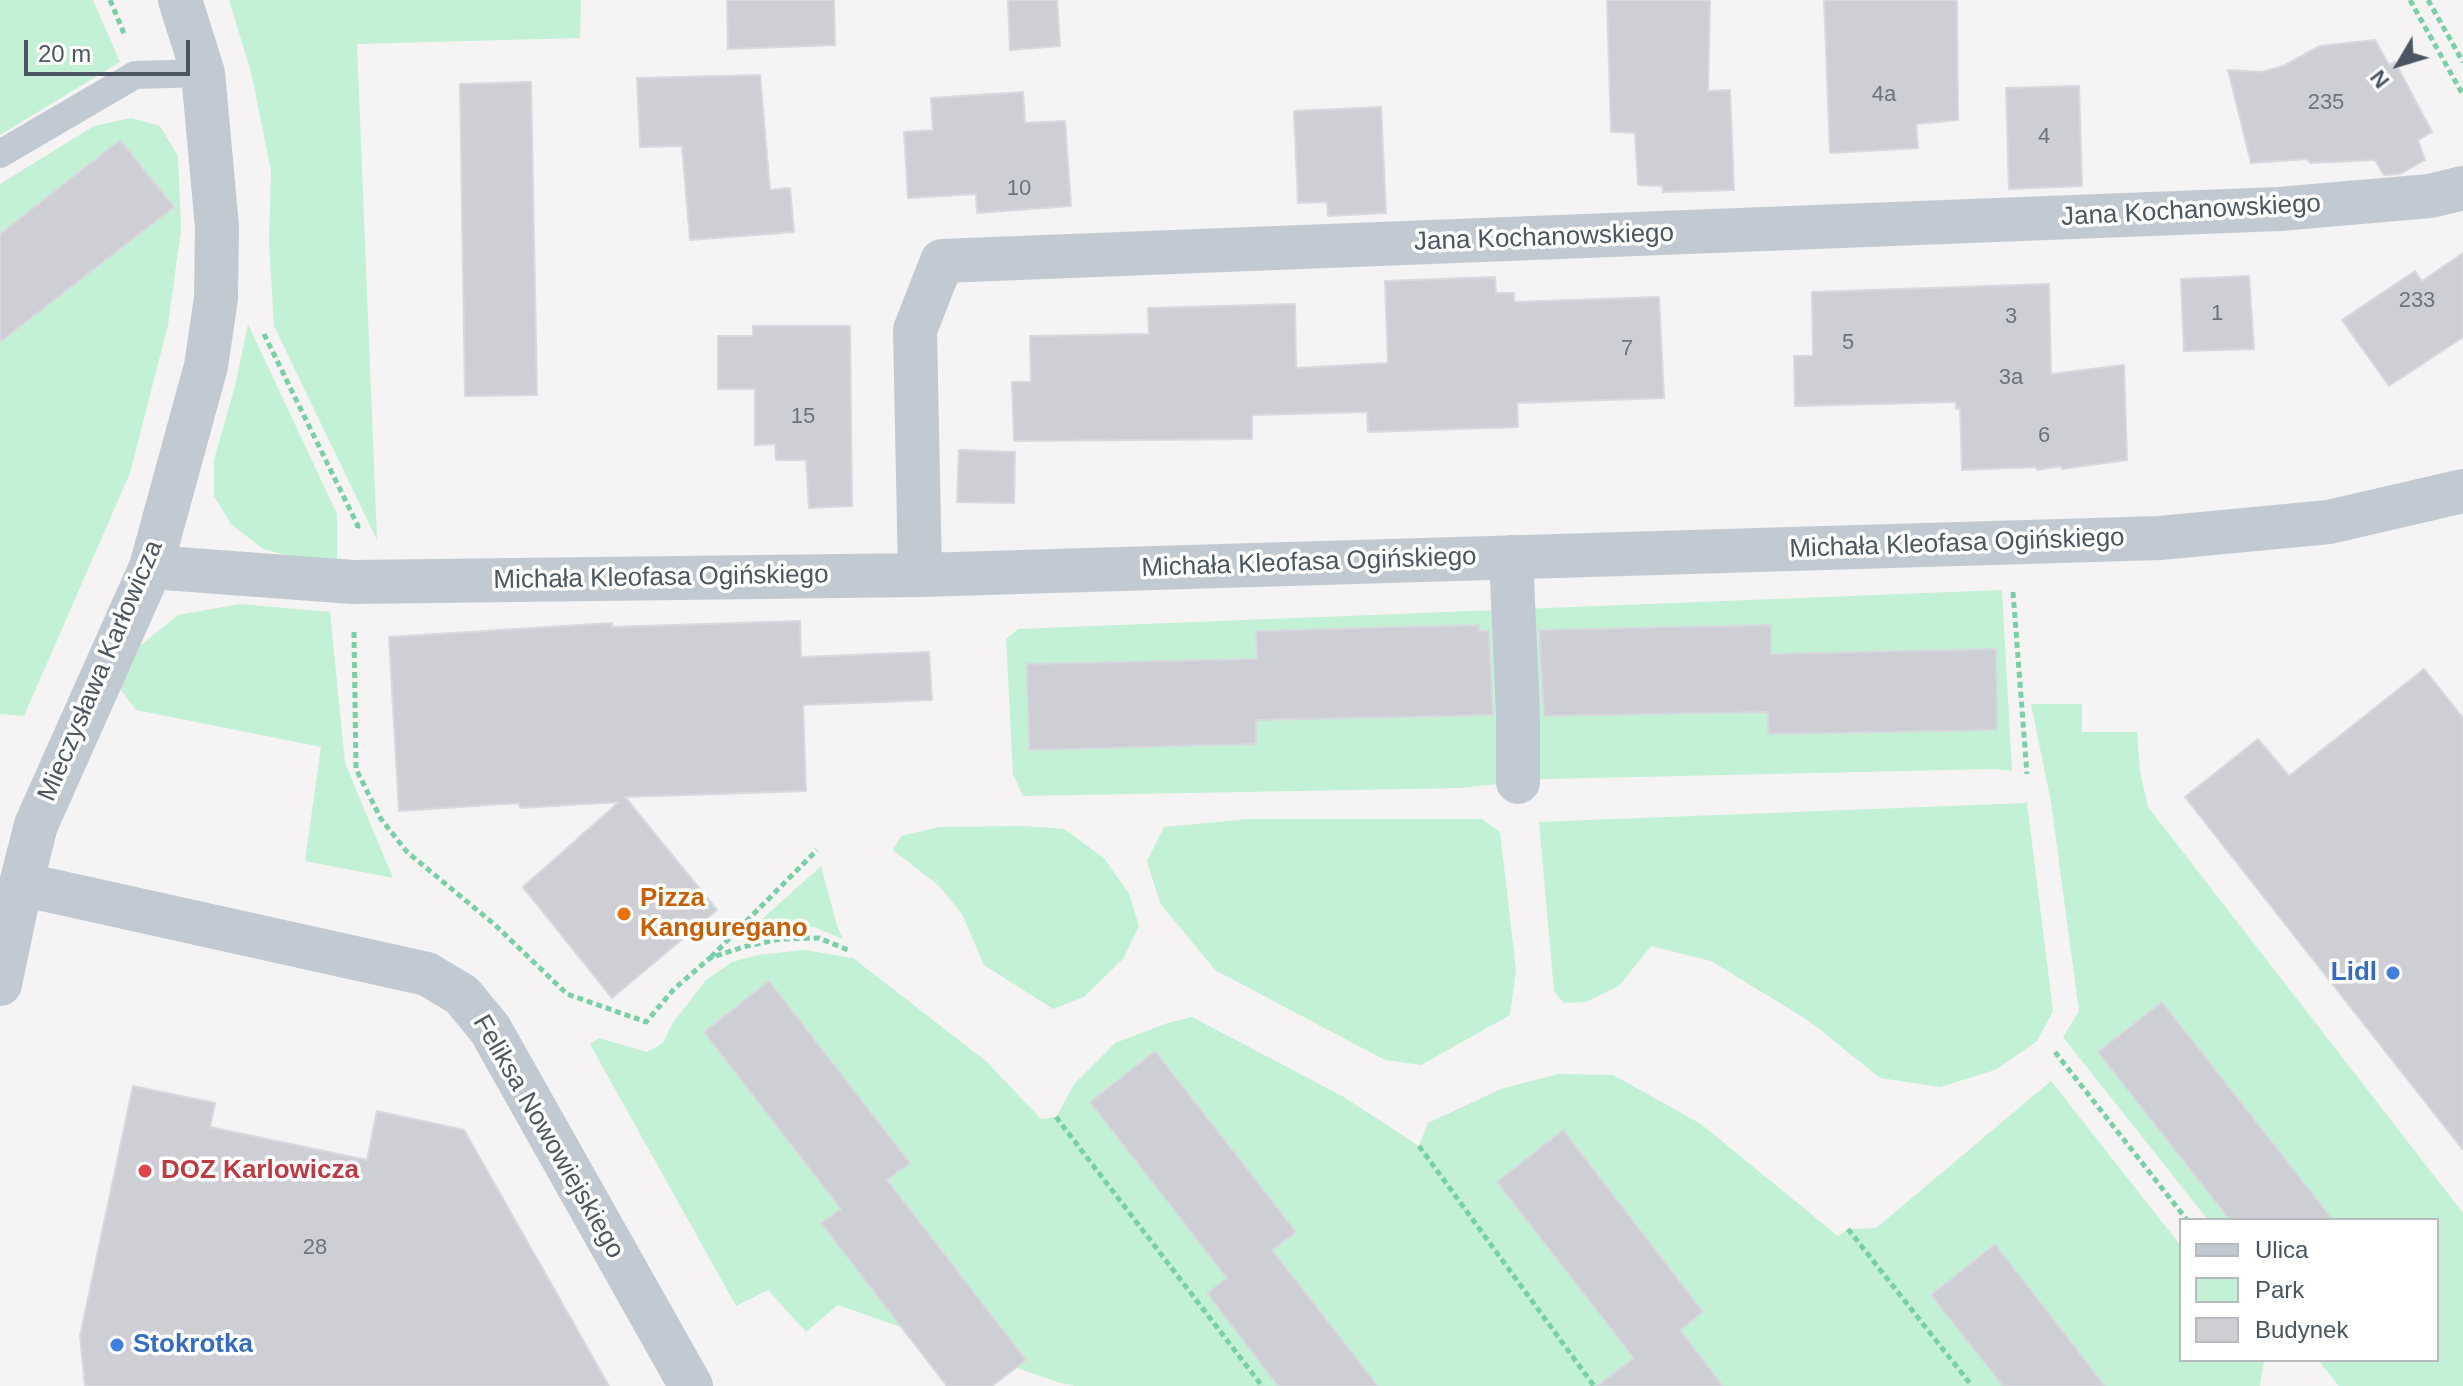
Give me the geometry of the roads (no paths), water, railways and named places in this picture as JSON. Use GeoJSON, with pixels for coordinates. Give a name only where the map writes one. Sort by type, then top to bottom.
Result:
{"type":"FeatureCollection","features":[{"type":"Feature","properties":{"kind":"street","name":"Mieczysława Karłowicza"},"geometry":{"type":"LineString","coordinates":[[0,984],[36,825],[151,567],[206,366],[216,298],[217,227],[203,73],[180,0]]}},
{"type":"Feature","properties":{"kind":"street","name":"Jana Kochanowskiego"},"geometry":{"type":"LineString","coordinates":[[920,575],[915,330],[942,261],[2279,209],[2430,196],[2463,188]]}},
{"type":"Feature","properties":{"kind":"street","name":"Michała Kleofasa Ogińskiego"},"geometry":{"type":"LineString","coordinates":[[151,567],[353,582],[920,575],[2160,538],[2329,522],[2463,491]]}},
{"type":"Feature","properties":{"kind":"street"},"geometry":{"type":"LineString","coordinates":[[1511,557],[1518,782]]}},
{"type":"Feature","properties":{"kind":"street","name":"Feliksa Nowowiejskiego"},"geometry":{"type":"LineString","coordinates":[[21,884],[427,974],[462,995],[490,1029],[691,1386]]}},
{"type":"Feature","properties":{"kind":"lane"},"geometry":{"type":"LineString","coordinates":[[0,154],[135,75],[203,73]]}},
{"type":"Feature","properties":{"kind":"place","name":"Pizza Kanguregano"},"geometry":{"type":"Point","coordinates":[624,914]}},
{"type":"Feature","properties":{"kind":"place","name":"Lidl"},"geometry":{"type":"Point","coordinates":[2393,973]}},
{"type":"Feature","properties":{"kind":"place","name":"DOZ Karlowicza"},"geometry":{"type":"Point","coordinates":[145,1171]}},
{"type":"Feature","properties":{"kind":"place","name":"Stokrotka"},"geometry":{"type":"Point","coordinates":[117,1345]}}]}
